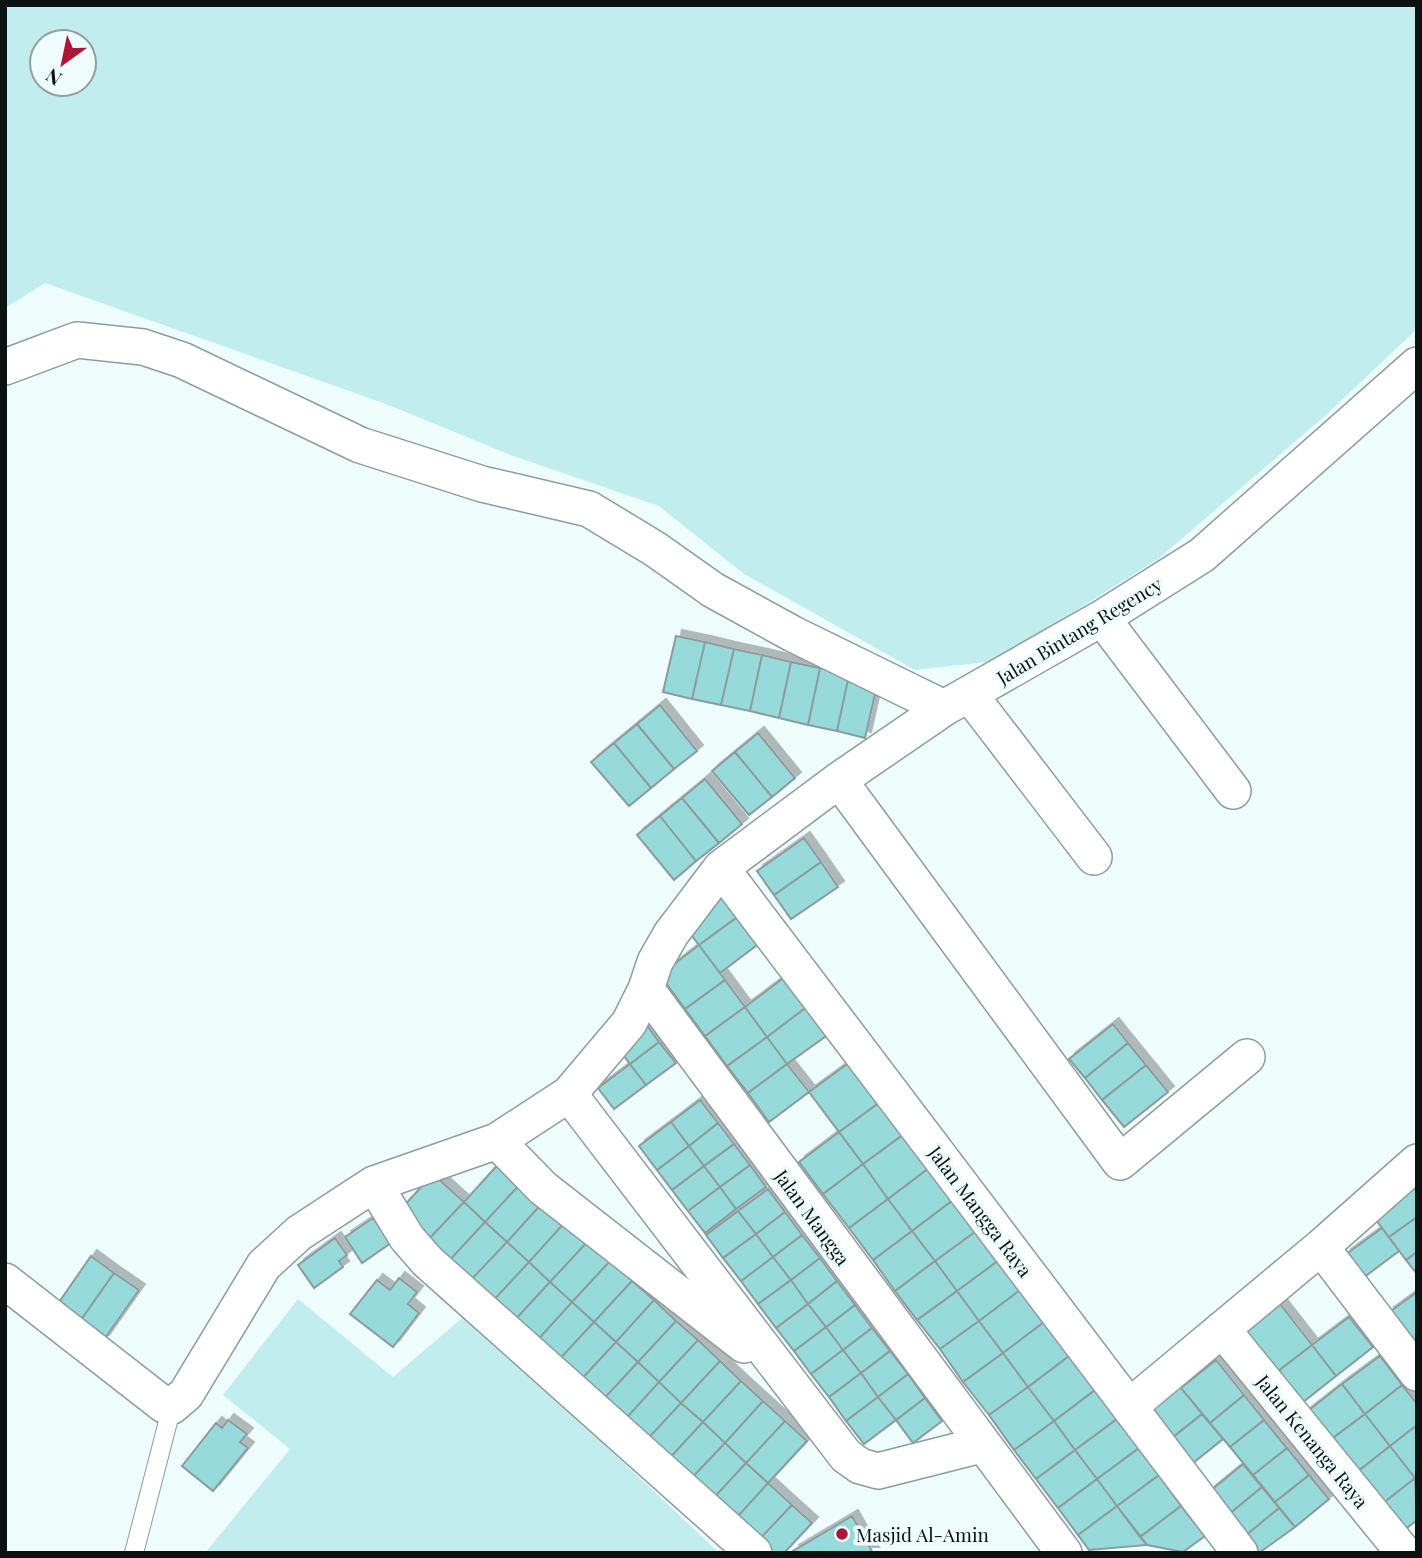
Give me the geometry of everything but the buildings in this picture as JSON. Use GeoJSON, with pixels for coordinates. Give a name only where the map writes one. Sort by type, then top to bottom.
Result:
{"type":"FeatureCollection","features":[{"type":"Feature","properties":{"kind":"street"},"geometry":{"type":"LineString","coordinates":[[5,367],[77,340],[143,348],[182,360],[360,445],[482,484],[589,509],[713,590],[957,702],[1094,858]]}},
{"type":"Feature","properties":{"kind":"street","name":"Jalan Bintang Regency"},"geometry":{"type":"LineString","coordinates":[[721,868],[839,780],[957,702],[1102,618],[1202,555],[1417,366]]}},
{"type":"Feature","properties":{"kind":"street"},"geometry":{"type":"LineString","coordinates":[[1102,618],[1233,791]]}},
{"type":"Feature","properties":{"kind":"street"},"geometry":{"type":"LineString","coordinates":[[839,780],[1121,1161],[1247,1057]]}},
{"type":"Feature","properties":{"kind":"street"},"geometry":{"type":"LineString","coordinates":[[5,1281],[163,1405],[172,1406],[186,1394],[264,1265],[299,1233],[374,1184],[497,1142],[569,1094],[629,1023],[646,989],[655,962],[671,934],[721,868]]}},
{"type":"Feature","properties":{"kind":"street","name":"Jalan Mangga Raya"},"geometry":{"type":"LineString","coordinates":[[721,868],[1240,1553]]}},
{"type":"Feature","properties":{"kind":"street","name":"Jalan Mangga"},"geometry":{"type":"LineString","coordinates":[[646,989],[981,1445],[1064,1553]]}},
{"type":"Feature","properties":{"kind":"street"},"geometry":{"type":"LineString","coordinates":[[569,1094],[778,1371],[846,1456],[860,1466],[877,1471],[981,1445]]}},
{"type":"Feature","properties":{"kind":"street"},"geometry":{"type":"LineString","coordinates":[[497,1142],[542,1188],[778,1371]]}},
{"type":"Feature","properties":{"kind":"street"},"geometry":{"type":"LineString","coordinates":[[1129,1407],[1415,1166]]}},
{"type":"Feature","properties":{"kind":"street"},"geometry":{"type":"LineString","coordinates":[[374,1184],[407,1238],[427,1261],[754,1553]]}},
{"type":"Feature","properties":{"kind":"street"},"geometry":{"type":"LineString","coordinates":[[1321,1247],[1417,1373]]}},
{"type":"Feature","properties":{"kind":"street","name":"Jalan Kenanga Raya"},"geometry":{"type":"LineString","coordinates":[[1222,1329],[1404,1553]]}},
{"type":"Feature","properties":{"kind":"lane"},"geometry":{"type":"LineString","coordinates":[[134,1553],[172,1406]]}},
{"type":"Feature","properties":{"kind":"shaded area"},"geometry":{"type":"Polygon","coordinates":[[[5,5],[1417,5],[1417,329],[1326,415],[1158,559],[995,661],[915,670],[744,574],[659,506],[513,456],[386,404],[45,283],[5,308],[5,5]]]}},
{"type":"Feature","properties":{"kind":"shaded area"},"geometry":{"type":"Polygon","coordinates":[[[298,1299],[393,1377],[467,1314],[719,1553],[205,1553],[290,1449],[223,1395],[298,1299]]]}},
{"type":"Feature","properties":{"kind":"place","name":"Masjid Al-Amin"},"geometry":{"type":"Point","coordinates":[842,1534]}}]}
